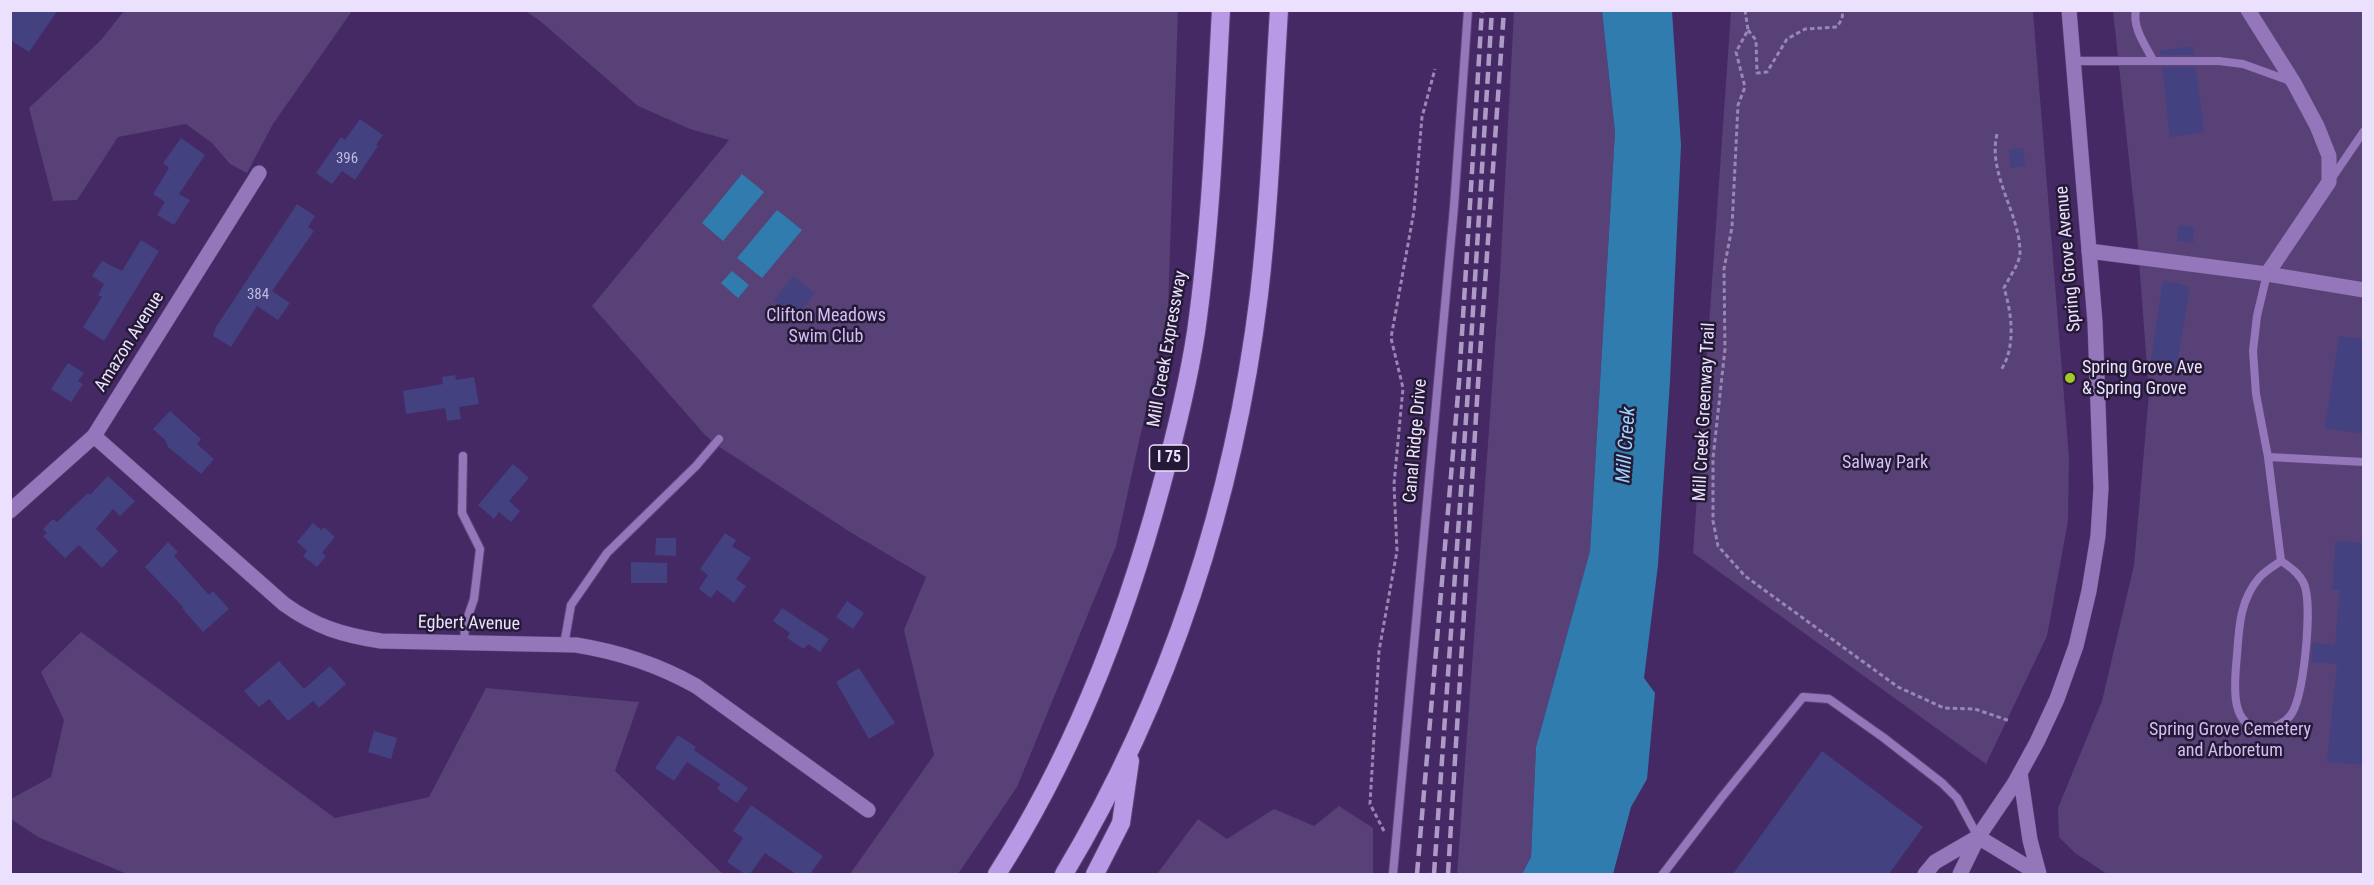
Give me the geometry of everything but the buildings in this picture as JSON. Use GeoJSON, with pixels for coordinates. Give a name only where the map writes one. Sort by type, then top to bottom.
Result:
{"type":"FeatureCollection","features":[{"type":"Feature","properties":{"kind":"highway","name":"Mill Creek Expressway"},"geometry":{"type":"LineString","coordinates":[[997,874],[1044,790],[1100,672],[1136,575],[1171,450],[1187,383],[1200,298],[1210,194],[1221,10]]}},
{"type":"Feature","properties":{"kind":"highway"},"geometry":{"type":"LineString","coordinates":[[1064,874],[1089,833],[1173,653],[1205,556],[1231,462],[1259,296],[1279,10]]}},
{"type":"Feature","properties":{"kind":"highway"},"geometry":{"type":"LineString","coordinates":[[1095,874],[1120,823],[1132,744]]}},
{"type":"Feature","properties":{"kind":"street","name":"Spring Grove Avenue"},"geometry":{"type":"LineString","coordinates":[[1960,874],[1978,837],[2020,773],[2057,699],[2076,646],[2089,591],[2098,536],[2101,488],[2095,322],[2069,10]]}},
{"type":"Feature","properties":{"kind":"street"},"geometry":{"type":"LineString","coordinates":[[2248,10],[2294,82],[2317,126],[2329,156],[2329,182],[2267,274]]}},
{"type":"Feature","properties":{"kind":"street","name":"Amazon Avenue"},"geometry":{"type":"LineString","coordinates":[[10,511],[94,436],[259,173]]}},
{"type":"Feature","properties":{"kind":"street"},"geometry":{"type":"LineString","coordinates":[[2089,251],[2267,274],[2364,290]]}},
{"type":"Feature","properties":{"kind":"street","name":"Egbert Avenue"},"geometry":{"type":"LineString","coordinates":[[94,436],[284,604],[305,619],[328,630],[371,640],[564,645],[608,650],[639,658],[696,686],[868,810]]}},
{"type":"Feature","properties":{"kind":"street"},"geometry":{"type":"LineString","coordinates":[[2020,773],[2030,840],[2039,874]]}},
{"type":"Feature","properties":{"kind":"street","name":"Spring Grove Avenue"},"geometry":{"type":"LineString","coordinates":[[1925,874],[1935,862],[1978,837]]}},
{"type":"Feature","properties":{"kind":"street"},"geometry":{"type":"LineString","coordinates":[[1978,837],[2039,874]]}},
{"type":"Feature","properties":{"kind":"lane","name":"Canal Ridge Drive"},"geometry":{"type":"LineString","coordinates":[[1393,874],[1454,207],[1468,10]]}},
{"type":"Feature","properties":{"kind":"lane"},"geometry":{"type":"LineString","coordinates":[[2136,10],[2134,18],[2141,38],[2153,60]]}},
{"type":"Feature","properties":{"kind":"lane"},"geometry":{"type":"LineString","coordinates":[[2072,61],[2219,61],[2242,64],[2294,82]]}},
{"type":"Feature","properties":{"kind":"lane"},"geometry":{"type":"LineString","coordinates":[[2329,182],[2364,132]]}},
{"type":"Feature","properties":{"kind":"lane"},"geometry":{"type":"LineString","coordinates":[[2267,274],[2257,316],[2253,351],[2256,394],[2268,457],[2281,561]]}},
{"type":"Feature","properties":{"kind":"lane"},"geometry":{"type":"LineString","coordinates":[[564,645],[572,605],[607,553],[696,466],[719,439]]}},
{"type":"Feature","properties":{"kind":"lane"},"geometry":{"type":"LineString","coordinates":[[463,456],[462,513],[480,549],[474,599],[465,625],[464,644]]}},
{"type":"Feature","properties":{"kind":"lane"},"geometry":{"type":"LineString","coordinates":[[2268,457],[2364,462]]}},
{"type":"Feature","properties":{"kind":"lane"},"geometry":{"type":"LineString","coordinates":[[2281,561],[2295,569],[2306,589],[2308,619],[2299,697],[2290,717],[2275,727],[2259,728],[2244,720],[2234,699],[2241,611],[2259,578],[2281,561]]}},
{"type":"Feature","properties":{"kind":"lane"},"geometry":{"type":"LineString","coordinates":[[1662,874],[1803,697],[1829,699],[1942,783],[1957,798],[1978,837]]}},
{"type":"Feature","properties":{"kind":"path"},"geometry":{"type":"LineString","coordinates":[[1745,10],[1748,30],[1756,40],[1757,73],[1767,72],[1787,39],[1805,29],[1838,27],[1843,10]]}},
{"type":"Feature","properties":{"kind":"path","name":"Mill Creek Greenway Trail"},"geometry":{"type":"LineString","coordinates":[[1748,30],[1736,52],[1745,87],[1737,105],[1732,227],[1724,269],[1725,349],[1713,458],[1713,521],[1718,546],[1745,576],[1898,687],[1944,708],[1975,709],[2010,721]]}},
{"type":"Feature","properties":{"kind":"path"},"geometry":{"type":"LineString","coordinates":[[1396,847],[1380,825],[1370,804],[1379,651],[1397,551],[1394,484],[1403,388],[1391,338],[1414,211],[1422,117],[1434,69]]}},
{"type":"Feature","properties":{"kind":"path"},"geometry":{"type":"LineString","coordinates":[[1997,134],[1998,167],[2015,228],[2020,256],[2004,288],[2010,306],[2011,337],[2008,360],[2001,370]]}},
{"type":"Feature","properties":{"kind":"green space"},"geometry":{"type":"Polygon","coordinates":[[[124,11],[352,11],[273,124],[247,173],[230,164],[212,143],[186,124],[118,137],[77,200],[53,201],[29,108],[101,40],[124,11]]]}},
{"type":"Feature","properties":{"kind":"green space","name":"Clifton Meadows Swim Club"},"geometry":{"type":"Polygon","coordinates":[[[525,11],[1178,11],[1168,310],[1116,546],[1017,787],[958,874],[850,874],[934,755],[904,630],[926,577],[850,532],[718,446],[705,435],[592,306],[729,140],[690,129],[638,106],[539,20],[525,11]]]}},
{"type":"Feature","properties":{"kind":"green space"},"geometry":{"type":"Polygon","coordinates":[[[1514,11],[1602,11],[1615,132],[1590,551],[1536,747],[1531,857],[1522,874],[1457,874],[1500,276],[1514,11]]]}},
{"type":"Feature","properties":{"kind":"green space","name":"Salway Park"},"geometry":{"type":"Polygon","coordinates":[[[1731,11],[2033,11],[2069,458],[2068,521],[2047,636],[1986,764],[1693,553],[1731,11]]]}},
{"type":"Feature","properties":{"kind":"green space","name":"Spring Grove Cemetery and Arboretum"},"geometry":{"type":"Polygon","coordinates":[[[2113,11],[2363,11],[2363,874],[2107,874],[2075,853],[2059,837],[2058,808],[2102,701],[2134,565],[2149,394],[2137,234],[2113,11]]]}},
{"type":"Feature","properties":{"kind":"green space"},"geometry":{"type":"Polygon","coordinates":[[[81,632],[335,818],[429,797],[486,688],[639,702],[615,771],[723,874],[127,874],[38,837],[11,819],[11,799],[51,777],[64,720],[41,672],[81,632]]]}},
{"type":"Feature","properties":{"kind":"green space"},"geometry":{"type":"Polygon","coordinates":[[[1339,806],[1373,828],[1373,874],[1157,874],[1198,819],[1227,839],[1274,809],[1314,826],[1339,806]]]}},
{"type":"Feature","properties":{"kind":"water","name":"Mill Creek"},"geometry":{"type":"Polygon","coordinates":[[[1602,11],[1672,11],[1681,145],[1670,381],[1658,565],[1644,678],[1655,693],[1647,779],[1631,807],[1613,874],[1522,874],[1531,857],[1536,747],[1590,551],[1615,132],[1602,11]]]}},
{"type":"Feature","properties":{"kind":"water"},"geometry":{"type":"Polygon","coordinates":[[[742,174],[764,192],[723,241],[702,223],[742,174]]]}},
{"type":"Feature","properties":{"kind":"water"},"geometry":{"type":"Polygon","coordinates":[[[777,210],[802,230],[762,278],[737,258],[777,210]]]}},
{"type":"Feature","properties":{"kind":"water"},"geometry":{"type":"Polygon","coordinates":[[[732,271],[749,285],[738,298],[721,283],[732,271]]]}},
{"type":"Feature","properties":{"kind":"railway"},"geometry":{"type":"LineString","coordinates":[[1417,874],[1459,382],[1482,10]]}},
{"type":"Feature","properties":{"kind":"railway"},"geometry":{"type":"LineString","coordinates":[[1434,874],[1492,10]]}},
{"type":"Feature","properties":{"kind":"railway"},"geometry":{"type":"LineString","coordinates":[[1448,874],[1504,10]]}},
{"type":"Feature","properties":{"kind":"place","name":"Spring Grove Ave & Spring Grove"},"geometry":{"type":"Point","coordinates":[2070,378]}}]}
